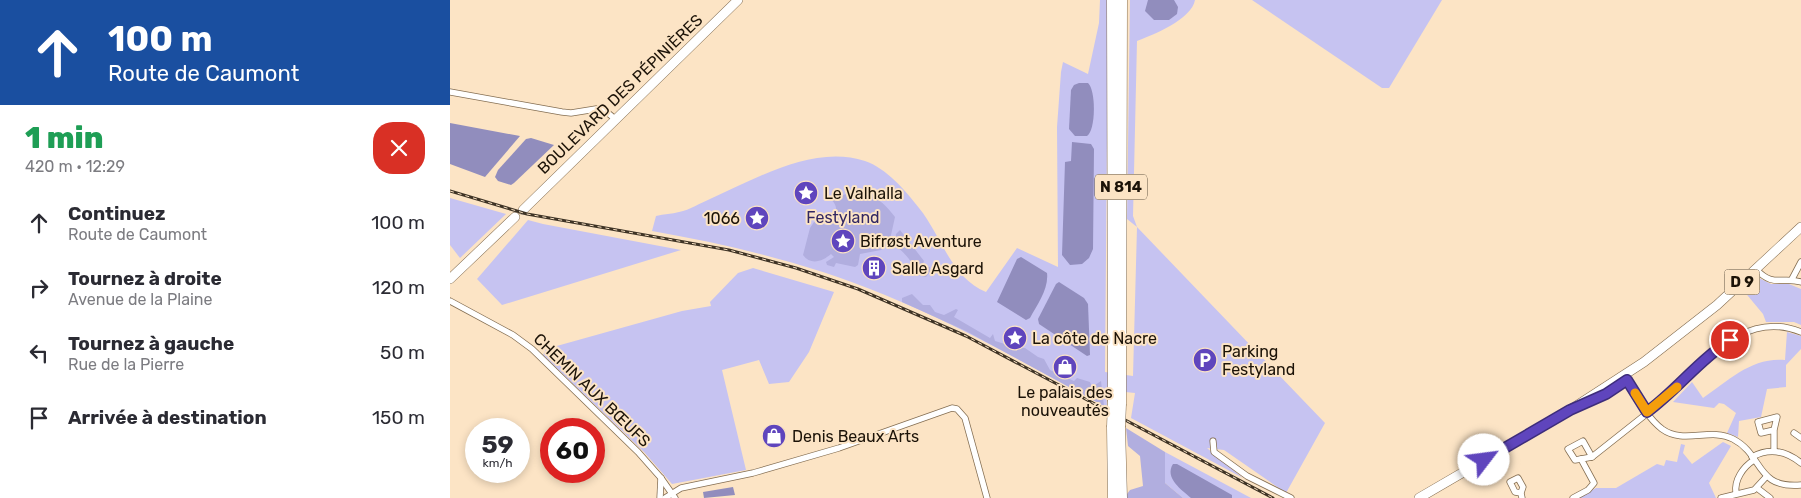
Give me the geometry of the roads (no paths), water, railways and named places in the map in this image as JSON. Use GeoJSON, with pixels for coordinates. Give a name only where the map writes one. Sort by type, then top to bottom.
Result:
{"type":"FeatureCollection","features":[{"type":"Feature","properties":{"kind":"highway","name":"N 814"},"geometry":{"type":"LineString","coordinates":[[1112,0],[1117,373]]}},
{"type":"Feature","properties":{"kind":"highway","name":"N 814"},"geometry":{"type":"LineString","coordinates":[[1112,498],[1117,402],[1122,0]]}},
{"type":"Feature","properties":{"kind":"highway"},"geometry":{"type":"LineString","coordinates":[[1121,58],[1126,0]]}},
{"type":"Feature","properties":{"kind":"highway","name":"N 814"},"geometry":{"type":"LineString","coordinates":[[1116,427],[1122,498]]}},
{"type":"Feature","properties":{"kind":"main road","name":"BOULEVARD DES PÉPINIÈRES"},"geometry":{"type":"LineString","coordinates":[[522,210],[738,0]]}},
{"type":"Feature","properties":{"kind":"main road"},"geometry":{"type":"LineString","coordinates":[[450,279],[515,217]]}},
{"type":"Feature","properties":{"kind":"main road","name":"D 9"},"geometry":{"type":"LineString","coordinates":[[1419,498],[1626,378],[1681,335],[1801,227]]}},
{"type":"Feature","properties":{"kind":"street"},"geometry":{"type":"LineString","coordinates":[[450,92],[571,113],[602,108],[615,119]]}},
{"type":"Feature","properties":{"kind":"street"},"geometry":{"type":"LineString","coordinates":[[1792,279],[1801,262]]}},
{"type":"Feature","properties":{"kind":"street"},"geometry":{"type":"LineString","coordinates":[[1756,269],[1768,280],[1778,282],[1792,279],[1801,282]]}},
{"type":"Feature","properties":{"kind":"street","name":"CHEMIN AUX BŒUFS"},"geometry":{"type":"LineString","coordinates":[[451,303],[513,335],[532,349],[634,448],[661,478],[674,496]]}},
{"type":"Feature","properties":{"kind":"street"},"geometry":{"type":"LineString","coordinates":[[1592,457],[1583,440],[1568,449],[1574,460],[1592,457],[1670,394],[1709,356],[1738,336],[1769,326],[1785,327],[1801,332]]}},
{"type":"Feature","properties":{"kind":"street"},"geometry":{"type":"LineString","coordinates":[[1626,378],[1647,412],[1667,432],[1682,436],[1713,434],[1728,437],[1740,443],[1766,477],[1781,485],[1801,485]]}},
{"type":"Feature","properties":{"kind":"street"},"geometry":{"type":"LineString","coordinates":[[665,498],[674,496],[681,488],[753,473],[839,448],[952,408],[957,409],[965,418],[987,498]]}},
{"type":"Feature","properties":{"kind":"street"},"geometry":{"type":"LineString","coordinates":[[1774,430],[1774,450]]}},
{"type":"Feature","properties":{"kind":"street"},"geometry":{"type":"LineString","coordinates":[[1794,433],[1801,438]]}},
{"type":"Feature","properties":{"kind":"street"},"geometry":{"type":"LineString","coordinates":[[1213,441],[1214,452],[1236,469],[1292,498]]}},
{"type":"Feature","properties":{"kind":"street"},"geometry":{"type":"LineString","coordinates":[[1736,493],[1735,485],[1746,465],[1753,458],[1774,450],[1786,453],[1801,463]]}},
{"type":"Feature","properties":{"kind":"street"},"geometry":{"type":"LineString","coordinates":[[1573,498],[1588,490],[1594,483],[1581,459]]}},
{"type":"Feature","properties":{"kind":"street"},"geometry":{"type":"LineString","coordinates":[[1720,498],[1757,488],[1766,477]]}},
{"type":"Feature","properties":{"kind":"street"},"geometry":{"type":"LineString","coordinates":[[660,498],[661,478]]}},
{"type":"Feature","properties":{"kind":"street"},"geometry":{"type":"LineString","coordinates":[[1757,488],[1770,498]]}},
{"type":"Feature","properties":{"kind":"railway"},"geometry":{"type":"LineString","coordinates":[[450,191],[527,214],[729,250],[796,268],[858,289],[966,336],[1273,498]]}},
{"type":"Feature","properties":{"kind":"place","name":"Le Valhalla"},"geometry":{"type":"Point","coordinates":[806,193]}},
{"type":"Feature","properties":{"kind":"place","name":"1066"},"geometry":{"type":"Point","coordinates":[757,218]}},
{"type":"Feature","properties":{"kind":"place","name":"Bifrøst Aventure"},"geometry":{"type":"Point","coordinates":[843,241]}},
{"type":"Feature","properties":{"kind":"place","name":"Salle Asgard"},"geometry":{"type":"Point","coordinates":[874,268]}},
{"type":"Feature","properties":{"kind":"place","name":"La côte de Nacre"},"geometry":{"type":"Point","coordinates":[1015,338]}},
{"type":"Feature","properties":{"kind":"place","name":"Parking Festyland"},"geometry":{"type":"Point","coordinates":[1205,360]}},
{"type":"Feature","properties":{"kind":"place","name":"Le palais des nouveautés"},"geometry":{"type":"Point","coordinates":[1065,367]}},
{"type":"Feature","properties":{"kind":"place","name":"Denis Beaux Arts"},"geometry":{"type":"Point","coordinates":[774,436]}},
{"type":"Feature","properties":{"kind":"park label","name":"Festyland"},"geometry":{"type":"Point","coordinates":[843,217]}}]}
